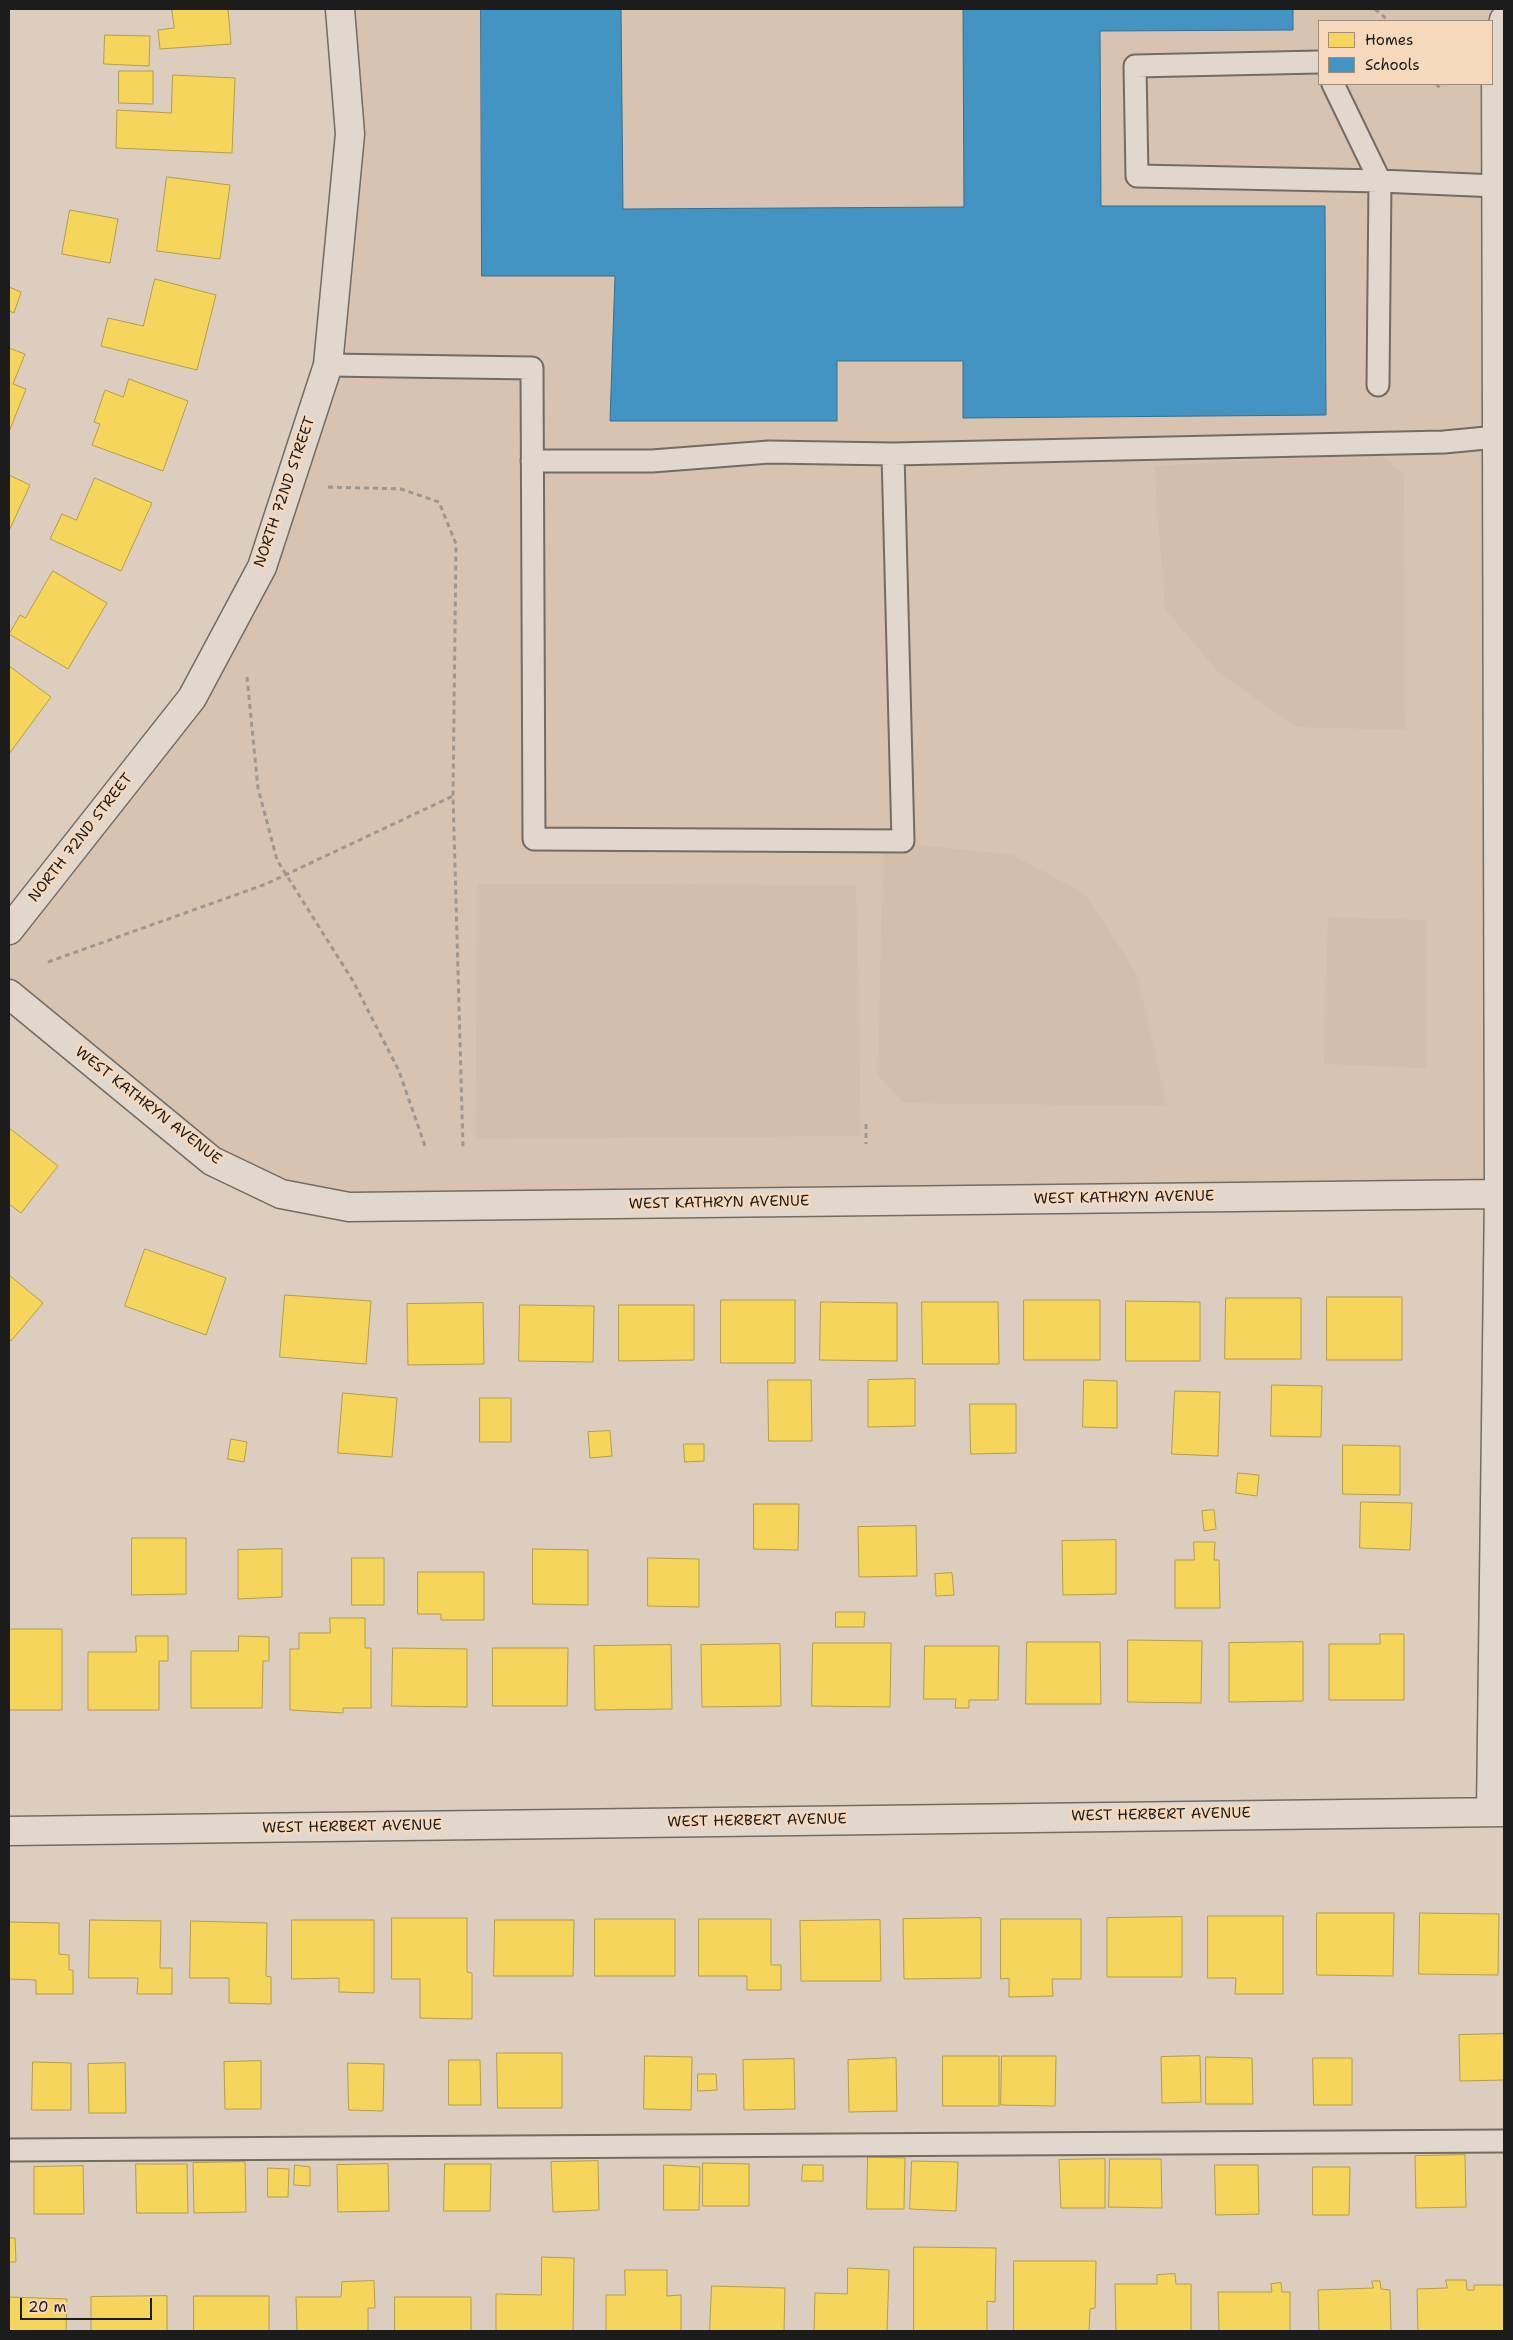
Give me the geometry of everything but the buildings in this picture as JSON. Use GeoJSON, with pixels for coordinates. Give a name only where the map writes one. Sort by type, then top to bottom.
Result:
{"type":"FeatureCollection","features":[{"type":"Feature","properties":{"kind":"street","name":"NORTH 72ND STREET"},"geometry":{"type":"LineString","coordinates":[[9,930],[192,698],[262,567],[328,365],[350,134],[340,9]]}},
{"type":"Feature","properties":{"kind":"street"},"geometry":{"type":"LineString","coordinates":[[1498,1811],[1499,1194],[1496,57],[1504,20]]}},
{"type":"Feature","properties":{"kind":"street","name":"WEST KATHRYN AVENUE"},"geometry":{"type":"LineString","coordinates":[[9,994],[212,1160],[282,1194],[349,1208],[1499,1194]]}},
{"type":"Feature","properties":{"kind":"street","name":"WEST HERBERT AVENUE"},"geometry":{"type":"LineString","coordinates":[[9,1831],[1498,1811]]}},
{"type":"Feature","properties":{"kind":"lane"},"geometry":{"type":"LineString","coordinates":[[1318,62],[1135,66],[1137,176],[1380,181],[1496,186]]}},
{"type":"Feature","properties":{"kind":"lane"},"geometry":{"type":"LineString","coordinates":[[1333,85],[1380,181],[1378,385]]}},
{"type":"Feature","properties":{"kind":"lane"},"geometry":{"type":"LineString","coordinates":[[328,365],[532,368],[534,839],[903,841],[893,454]]}},
{"type":"Feature","properties":{"kind":"lane"},"geometry":{"type":"LineString","coordinates":[[532,461],[652,461],[769,452],[893,454],[1444,442],[1497,437]]}},
{"type":"Feature","properties":{"kind":"lane"},"geometry":{"type":"LineString","coordinates":[[9,2150],[1504,2141]]}},
{"type":"Feature","properties":{"kind":"path"},"geometry":{"type":"LineString","coordinates":[[1375,9],[1388,20]]}},
{"type":"Feature","properties":{"kind":"path"},"geometry":{"type":"LineString","coordinates":[[1437,85],[1442,90]]}},
{"type":"Feature","properties":{"kind":"path"},"geometry":{"type":"LineString","coordinates":[[328,488],[401,489],[439,502],[456,544],[453,796],[462,1147]]}},
{"type":"Feature","properties":{"kind":"path"},"geometry":{"type":"LineString","coordinates":[[246,676],[258,788],[277,860],[353,981],[395,1063],[425,1146]]}},
{"type":"Feature","properties":{"kind":"path"},"geometry":{"type":"LineString","coordinates":[[48,962],[266,884],[453,796]]}},
{"type":"Feature","properties":{"kind":"path"},"geometry":{"type":"LineString","coordinates":[[866,1124],[866,1144]]}},
{"type":"Feature","properties":{"kind":"shaded area"},"geometry":{"type":"Polygon","coordinates":[[[340,9],[1504,9],[1499,1194],[349,1207],[212,1161],[9,994],[9,930],[192,698],[262,567],[328,365],[350,134],[340,9]]]}},
{"type":"Feature","properties":{"kind":"shaded area"},"geometry":{"type":"Polygon","coordinates":[[[1380,454],[1404,475],[1406,730],[1297,727],[1219,673],[1165,609],[1154,466],[1380,454]]]}},
{"type":"Feature","properties":{"kind":"shaded area"},"geometry":{"type":"Polygon","coordinates":[[[883,841],[1012,855],[1084,893],[1137,974],[1167,1106],[904,1103],[878,1076],[883,841]]]}},
{"type":"Feature","properties":{"kind":"shaded area"},"geometry":{"type":"Polygon","coordinates":[[[478,884],[856,885],[861,1136],[475,1139],[478,884]]]}},
{"type":"Feature","properties":{"kind":"shaded area"},"geometry":{"type":"Polygon","coordinates":[[[1328,917],[1426,920],[1426,1068],[1324,1064],[1328,917]]]}}]}
